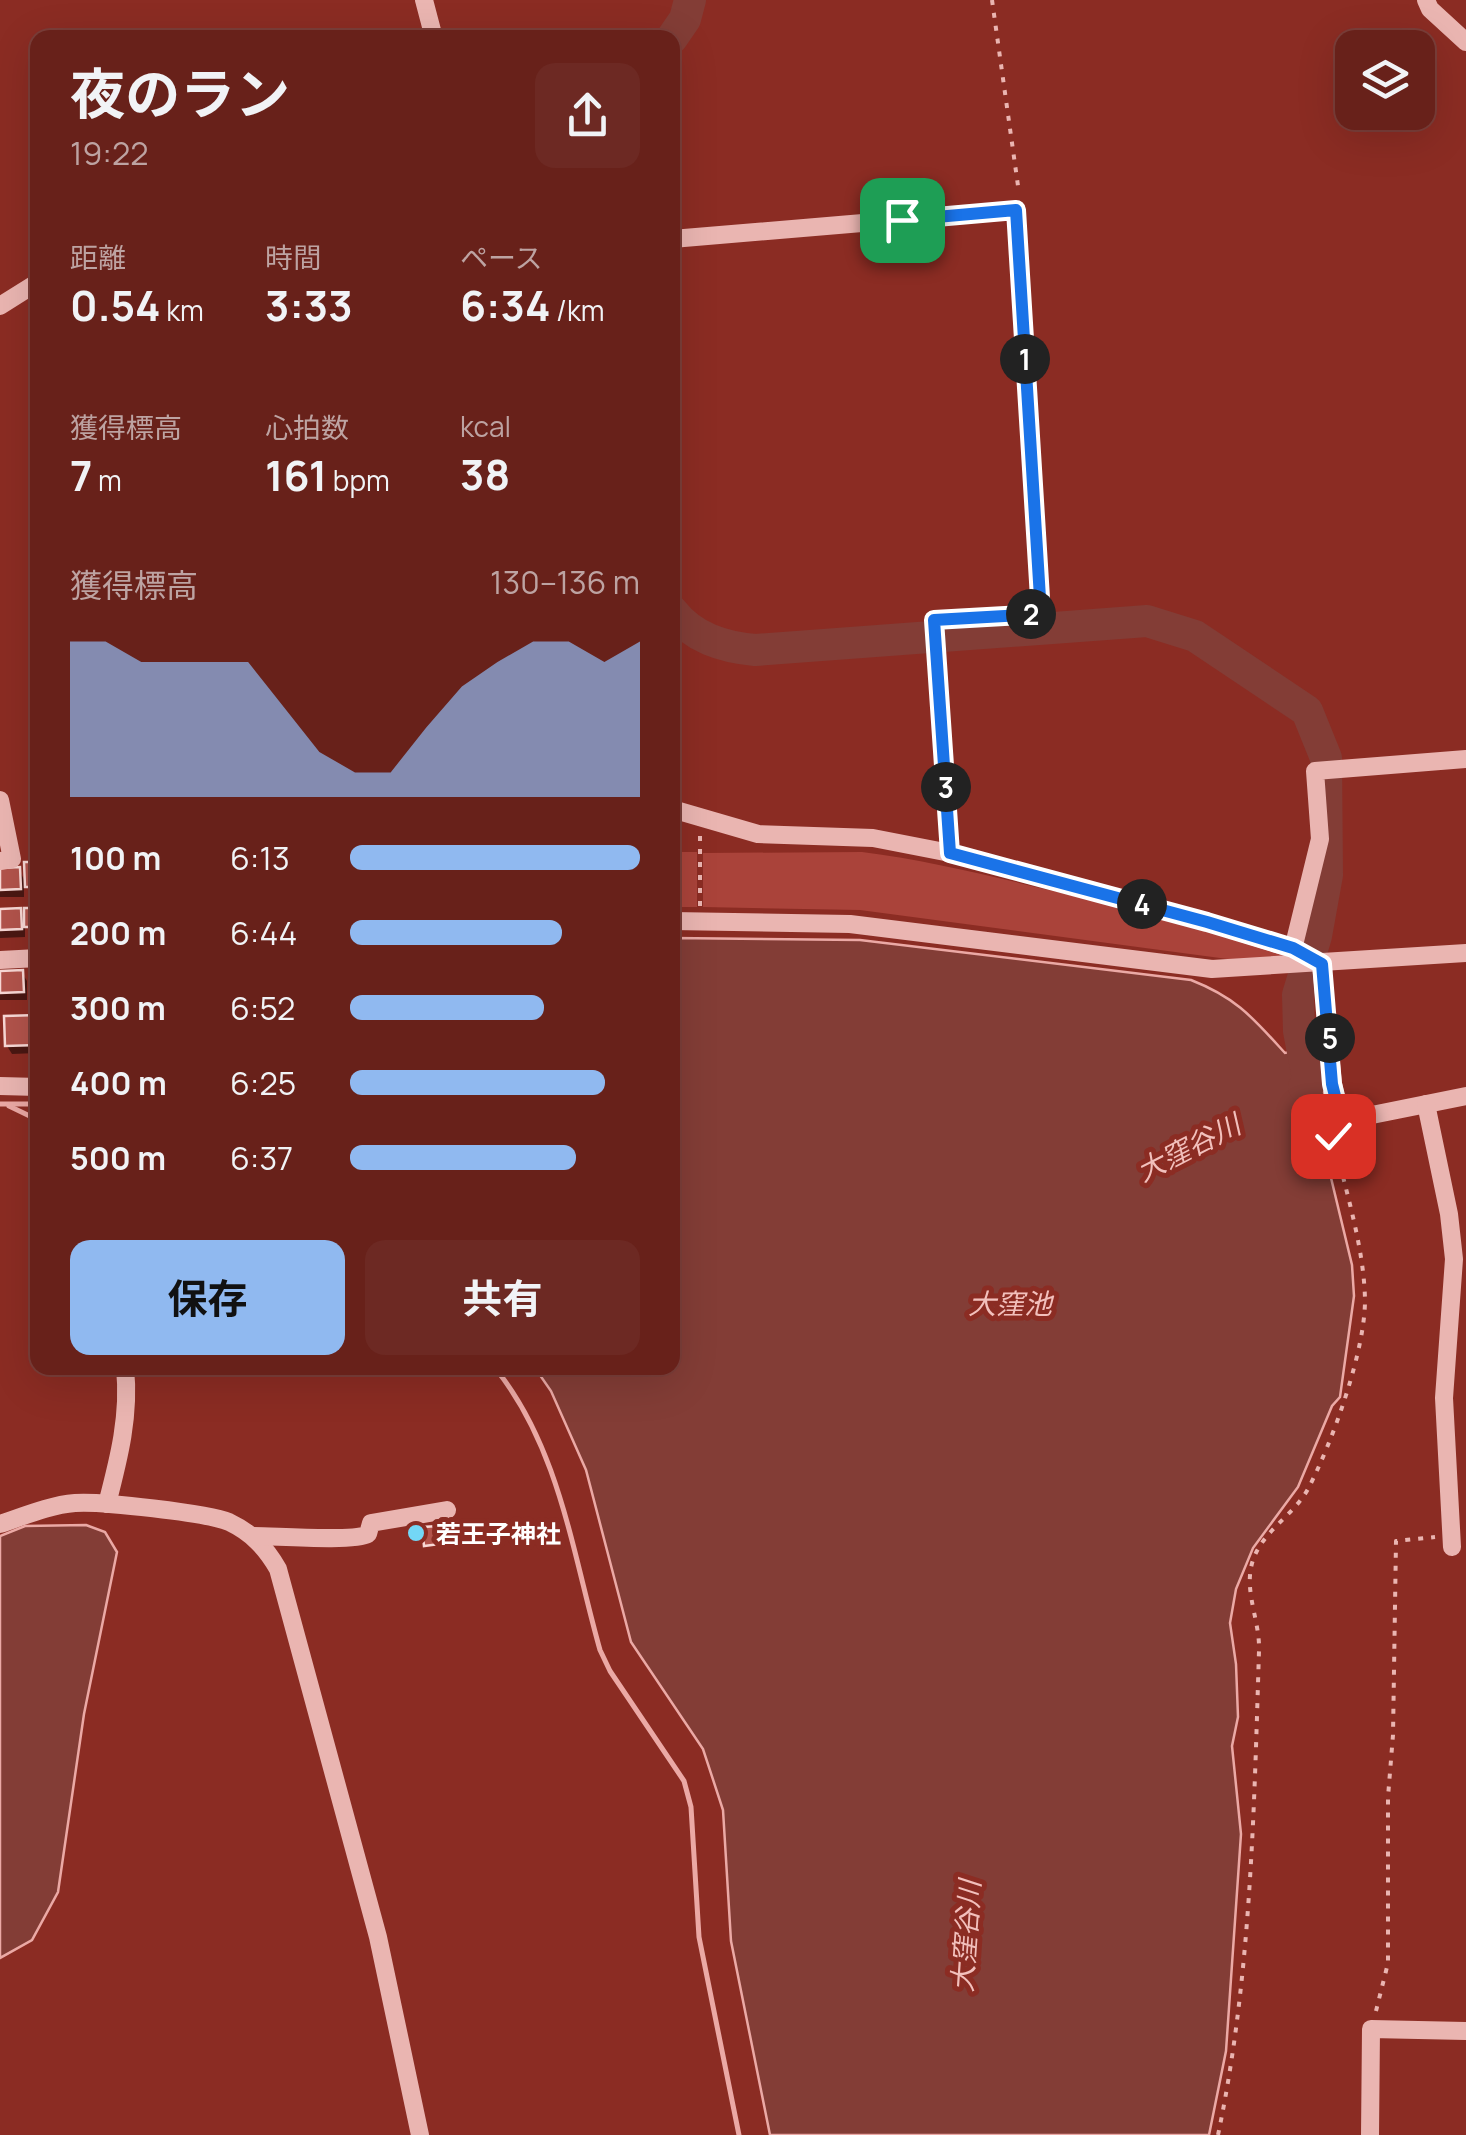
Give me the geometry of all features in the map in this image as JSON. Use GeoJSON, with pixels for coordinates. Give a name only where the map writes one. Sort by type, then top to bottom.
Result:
{"type":"FeatureCollection","features":[{"type":"Feature","properties":{"kind":"street"},"geometry":{"type":"LineString","coordinates":[[424,0],[432,30]]}},
{"type":"Feature","properties":{"kind":"street"},"geometry":{"type":"LineString","coordinates":[[1426,0],[1430,9],[1466,42]]}},
{"type":"Feature","properties":{"kind":"street"},"geometry":{"type":"LineString","coordinates":[[680,238],[1016,210]]}},
{"type":"Feature","properties":{"kind":"street"},"geometry":{"type":"LineString","coordinates":[[0,306],[30,287]]}},
{"type":"Feature","properties":{"kind":"street"},"geometry":{"type":"LineString","coordinates":[[1466,759],[1315,771],[1320,839],[1308,959],[1339,1112],[1357,1118],[1466,1096]]}},
{"type":"Feature","properties":{"kind":"street"},"geometry":{"type":"LineString","coordinates":[[0,800],[12,859],[0,861]]}},
{"type":"Feature","properties":{"kind":"street"},"geometry":{"type":"LineString","coordinates":[[680,811],[758,834],[873,838],[950,853],[1308,959]]}},
{"type":"Feature","properties":{"kind":"street"},"geometry":{"type":"LineString","coordinates":[[680,921],[850,924],[1212,969],[1308,959],[1466,953]]}},
{"type":"Feature","properties":{"kind":"street"},"geometry":{"type":"LineString","coordinates":[[0,960],[30,958]]}},
{"type":"Feature","properties":{"kind":"street"},"geometry":{"type":"LineString","coordinates":[[1,1081],[30,1086]]}},
{"type":"Feature","properties":{"kind":"street"},"geometry":{"type":"LineString","coordinates":[[1426,1104],[1450,1214],[1454,1259],[1444,1398],[1452,1547]]}},
{"type":"Feature","properties":{"kind":"street"},"geometry":{"type":"LineString","coordinates":[[107,1504],[128,1400],[125,1375]]}},
{"type":"Feature","properties":{"kind":"street"},"geometry":{"type":"LineString","coordinates":[[0,1524],[75,1503],[107,1504],[226,1520],[267,1549],[278,1570],[378,1938],[420,2135]]}},
{"type":"Feature","properties":{"kind":"street"},"geometry":{"type":"LineString","coordinates":[[252,1536],[358,1540],[368,1534],[372,1523],[447,1510]]}},
{"type":"Feature","properties":{"kind":"street"},"geometry":{"type":"LineString","coordinates":[[1370,2135],[1371,2029],[1466,2030]]}},
{"type":"Feature","properties":{"kind":"path"},"geometry":{"type":"LineString","coordinates":[[950,853],[934,620],[1041,614],[1016,210],[1020,188],[992,0]]}},
{"type":"Feature","properties":{"kind":"path"},"geometry":{"type":"LineString","coordinates":[[700,840],[700,914]]}},
{"type":"Feature","properties":{"kind":"path"},"geometry":{"type":"LineString","coordinates":[[1218,2135],[1233,2062],[1242,1987],[1260,1645],[1250,1576],[1256,1550],[1306,1492],[1352,1380],[1365,1302],[1356,1237],[1333,1136],[1339,1112]]}},
{"type":"Feature","properties":{"kind":"path"},"geometry":{"type":"LineString","coordinates":[[1371,2029],[1388,1964],[1388,1797],[1394,1734],[1396,1541],[1441,1536],[1452,1547]]}},
{"type":"Feature","properties":{"kind":"shaded area"},"geometry":{"type":"Polygon","coordinates":[[[680,852],[697,852],[697,907],[680,907],[680,852]]]}},
{"type":"Feature","properties":{"kind":"shaded area"},"geometry":{"type":"Polygon","coordinates":[[[862,852],[956,868],[1079,897],[1284,955],[1283,959],[1235,960],[860,910],[703,907],[703,853],[862,852]]]}},
{"type":"Feature","properties":{"kind":"water","name":"大窪池"},"geometry":{"type":"Polygon","coordinates":[[[680,938],[860,940],[1191,980],[1233,1002],[1285,1053],[1314,1047],[1331,1124],[1319,1128],[1352,1265],[1354,1296],[1340,1397],[1332,1406],[1298,1487],[1253,1548],[1236,1589],[1230,1623],[1238,1717],[1232,1746],[1241,1834],[1226,2051],[1209,2135],[770,2135],[731,1941],[723,1810],[703,1749],[631,1642],[586,1470],[551,1391],[540,1375],[680,1375],[680,938]]]}},
{"type":"Feature","properties":{"kind":"water"},"geometry":{"type":"Polygon","coordinates":[[[86,1525],[105,1532],[117,1552],[84,1714],[58,1892],[32,1940],[0,1958],[0,1536],[25,1526],[86,1525]]]}},
{"type":"Feature","properties":{"kind":"building"},"geometry":{"type":"Polygon","coordinates":[[[24,862],[30,862],[30,887],[25,887],[24,862]]]}},
{"type":"Feature","properties":{"kind":"building"},"geometry":{"type":"Polygon","coordinates":[[[20,867],[21,889],[0,890],[0,868],[20,867]]]}},
{"type":"Feature","properties":{"kind":"building"},"geometry":{"type":"Polygon","coordinates":[[[21,908],[22,929],[0,930],[0,909],[21,908]]]}},
{"type":"Feature","properties":{"kind":"building"},"geometry":{"type":"Polygon","coordinates":[[[24,908],[30,908],[30,927],[24,927],[24,908]]]}},
{"type":"Feature","properties":{"kind":"building"},"geometry":{"type":"Polygon","coordinates":[[[23,970],[24,992],[0,993],[0,971],[23,970]]]}},
{"type":"Feature","properties":{"kind":"building"},"geometry":{"type":"Polygon","coordinates":[[[30,1015],[30,1045],[5,1046],[4,1016],[30,1015]]]}},
{"type":"Feature","properties":{"kind":"building"},"geometry":{"type":"Polygon","coordinates":[[[439,1526],[440,1544],[424,1546],[422,1527],[439,1526]]]}},
{"type":"Feature","properties":{"kind":"waterway","name":"大窪谷川"},"geometry":{"type":"LineString","coordinates":[[677,30],[690,0]]}},
{"type":"Feature","properties":{"kind":"waterway","name":"大窪谷川"},"geometry":{"type":"LineString","coordinates":[[680,620],[709,640],[755,650],[1147,621],[1195,636],[1307,711],[1326,758],[1327,875],[1316,936],[1298,995],[1299,1031],[1309,1084],[1304,1087]]}},
{"type":"Feature","properties":{"kind":"waterway"},"geometry":{"type":"LineString","coordinates":[[0,1104],[30,1104]]}},
{"type":"Feature","properties":{"kind":"waterway"},"geometry":{"type":"LineString","coordinates":[[9,1106],[30,1116]]}},
{"type":"Feature","properties":{"kind":"waterway"},"geometry":{"type":"LineString","coordinates":[[500,1375],[535,1432],[549,1466],[600,1650],[684,1781],[691,1807],[699,1937],[739,2135]]}},
{"type":"Feature","properties":{"kind":"place","name":"若王子神社"},"geometry":{"type":"Point","coordinates":[416,1533]}},
{"type":"Feature","properties":{"kind":"route"},"geometry":{"type":"LineString","coordinates":[[902,220],[1016,210],[1041,614],[934,620],[950,853],[1207,922],[1293,948],[1322,964],[1332,1084],[1339,1112],[1333,1136]]}}]}
